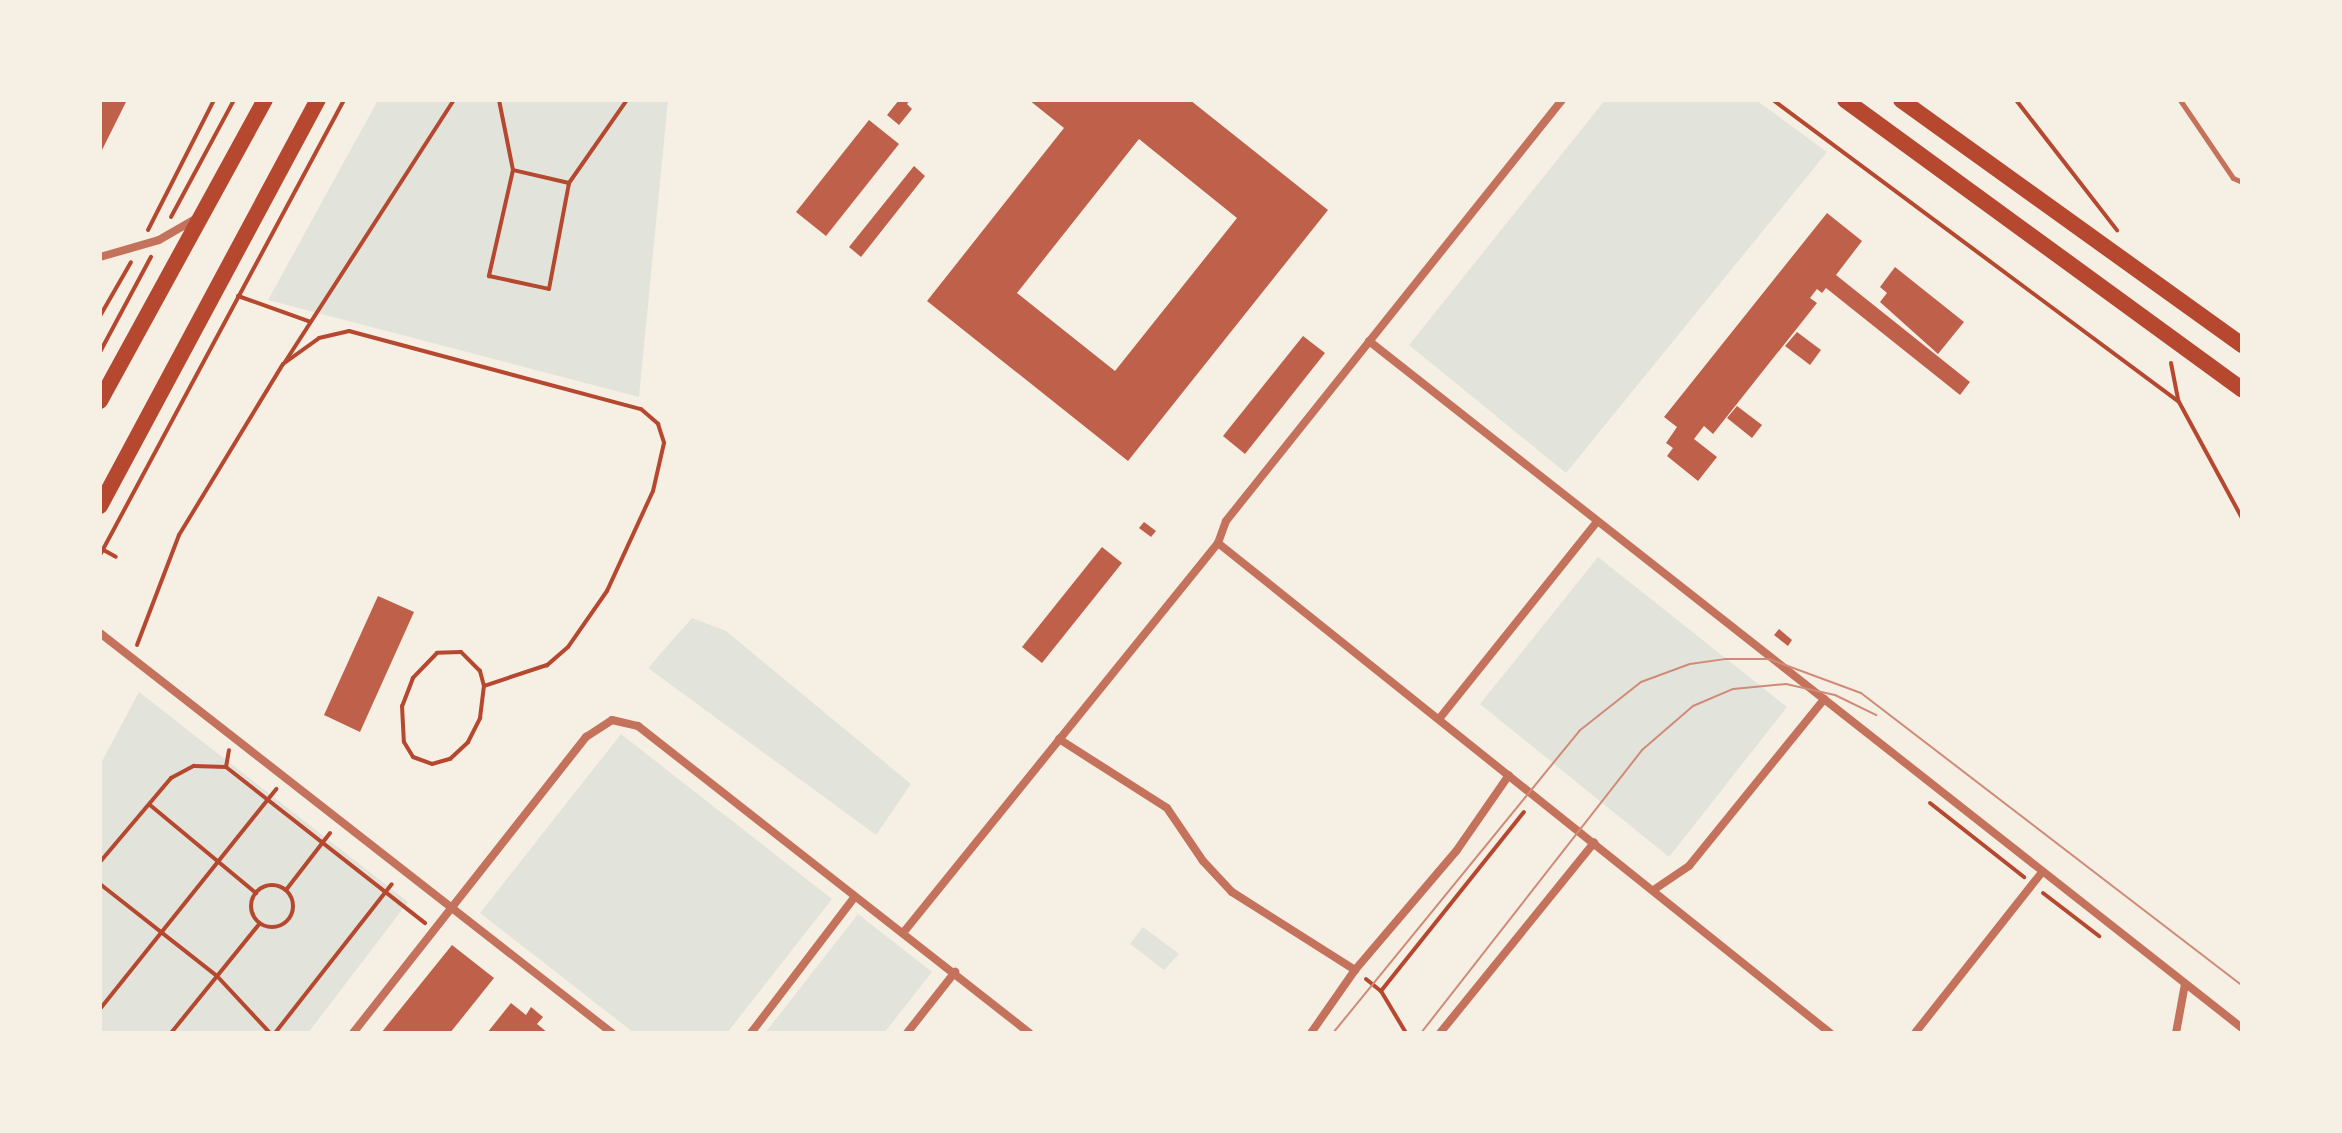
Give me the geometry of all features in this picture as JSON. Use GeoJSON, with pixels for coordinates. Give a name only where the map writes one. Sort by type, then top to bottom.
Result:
{"type":"FeatureCollection","features":[{"type":"Feature","properties":{"kind":"main road"},"geometry":{"type":"LineString","coordinates":[[100,401],[265,100]]}},
{"type":"Feature","properties":{"kind":"main road"},"geometry":{"type":"LineString","coordinates":[[100,506],[318,100]]}},
{"type":"Feature","properties":{"kind":"main road"},"geometry":{"type":"LineString","coordinates":[[1845,100],[2242,389]]}},
{"type":"Feature","properties":{"kind":"main road"},"geometry":{"type":"LineString","coordinates":[[1901,100],[2242,345]]}},
{"type":"Feature","properties":{"kind":"street"},"geometry":{"type":"LineString","coordinates":[[903,933],[1218,543],[1226,521],[1562,100]]}},
{"type":"Feature","properties":{"kind":"street"},"geometry":{"type":"LineString","coordinates":[[100,257],[139,248],[201,216]]}},
{"type":"Feature","properties":{"kind":"street"},"geometry":{"type":"LineString","coordinates":[[1369,341],[1596,523],[2242,1028]]}},
{"type":"Feature","properties":{"kind":"street"},"geometry":{"type":"LineString","coordinates":[[1439,719],[1596,523]]}},
{"type":"Feature","properties":{"kind":"street"},"geometry":{"type":"LineString","coordinates":[[1218,543],[1655,889],[1672,908],[1830,1033]]}},
{"type":"Feature","properties":{"kind":"street"},"geometry":{"type":"LineString","coordinates":[[100,633],[133,654],[612,1033]]}},
{"type":"Feature","properties":{"kind":"street"},"geometry":{"type":"LineString","coordinates":[[1655,889],[1689,866],[1824,699]]}},
{"type":"Feature","properties":{"kind":"street"},"geometry":{"type":"LineString","coordinates":[[353,1033],[586,737],[612,720],[638,726],[1030,1033]]}},
{"type":"Feature","properties":{"kind":"street"},"geometry":{"type":"LineString","coordinates":[[1059,739],[1167,808],[1203,861],[1232,892],[1355,970]]}},
{"type":"Feature","properties":{"kind":"street"},"geometry":{"type":"LineString","coordinates":[[1311,1033],[1355,970],[1457,850],[1509,775]]}},
{"type":"Feature","properties":{"kind":"street"},"geometry":{"type":"LineString","coordinates":[[1440,1033],[1594,843]]}},
{"type":"Feature","properties":{"kind":"street"},"geometry":{"type":"LineString","coordinates":[[1915,1033],[2042,872]]}},
{"type":"Feature","properties":{"kind":"street"},"geometry":{"type":"LineString","coordinates":[[751,1033],[854,898]]}},
{"type":"Feature","properties":{"kind":"street"},"geometry":{"type":"LineString","coordinates":[[907,1033],[955,972]]}},
{"type":"Feature","properties":{"kind":"street"},"geometry":{"type":"LineString","coordinates":[[2176,1033],[2185,984]]}},
{"type":"Feature","properties":{"kind":"lane"},"geometry":{"type":"LineString","coordinates":[[2180,100],[2233,178],[2242,182]]}},
{"type":"Feature","properties":{"kind":"path"},"geometry":{"type":"LineString","coordinates":[[100,316],[139,248],[214,100]]}},
{"type":"Feature","properties":{"kind":"path"},"geometry":{"type":"LineString","coordinates":[[116,557],[101,551],[344,100]]}},
{"type":"Feature","properties":{"kind":"path"},"geometry":{"type":"LineString","coordinates":[[133,654],[179,535],[283,364],[454,100]]}},
{"type":"Feature","properties":{"kind":"path"},"geometry":{"type":"LineString","coordinates":[[499,100],[513,170],[489,276],[549,289],[569,183],[627,100]]}},
{"type":"Feature","properties":{"kind":"path"},"geometry":{"type":"LineString","coordinates":[[1773,100],[2179,402]]}},
{"type":"Feature","properties":{"kind":"path"},"geometry":{"type":"LineString","coordinates":[[2016,100],[2117,230]]}},
{"type":"Feature","properties":{"kind":"path"},"geometry":{"type":"LineString","coordinates":[[513,170],[569,183]]}},
{"type":"Feature","properties":{"kind":"path"},"geometry":{"type":"LineString","coordinates":[[217,288],[311,322]]}},
{"type":"Feature","properties":{"kind":"path"},"geometry":{"type":"LineString","coordinates":[[283,364],[319,338],[349,331],[641,409],[658,424],[664,443],[653,491],[607,591],[568,647],[547,665],[484,686]]}},
{"type":"Feature","properties":{"kind":"path"},"geometry":{"type":"LineString","coordinates":[[2171,363],[2179,402],[2242,518]]}},
{"type":"Feature","properties":{"kind":"path"},"geometry":{"type":"LineString","coordinates":[[461,652],[480,671],[484,686],[480,718],[468,742],[450,759],[432,764],[413,757],[404,742],[402,706],[424,662],[437,653],[461,652]]}},
{"type":"Feature","properties":{"kind":"path"},"geometry":{"type":"LineString","coordinates":[[226,767],[229,750]]}},
{"type":"Feature","properties":{"kind":"path"},"geometry":{"type":"LineString","coordinates":[[100,862],[182,770],[226,767],[434,930]]}},
{"type":"Feature","properties":{"kind":"path"},"geometry":{"type":"LineString","coordinates":[[100,1009],[276,789]]}},
{"type":"Feature","properties":{"kind":"path"},"geometry":{"type":"LineString","coordinates":[[149,805],[256,893]]}},
{"type":"Feature","properties":{"kind":"path"},"geometry":{"type":"LineString","coordinates":[[1381,991],[1524,812]]}},
{"type":"Feature","properties":{"kind":"path"},"geometry":{"type":"LineString","coordinates":[[286,890],[330,833]]}},
{"type":"Feature","properties":{"kind":"path"},"geometry":{"type":"LineString","coordinates":[[100,884],[217,976],[272,1033],[392,884]]}},
{"type":"Feature","properties":{"kind":"path"},"geometry":{"type":"LineString","coordinates":[[274,885],[286,890],[293,909],[286,921],[274,926],[260,923],[251,905],[256,893],[274,885]]}},
{"type":"Feature","properties":{"kind":"path"},"geometry":{"type":"LineString","coordinates":[[171,1033],[260,923]]}},
{"type":"Feature","properties":{"kind":"path"},"geometry":{"type":"LineString","coordinates":[[1355,970],[1381,991],[1406,1033]]}},
{"type":"Feature","properties":{"kind":"shaded area"},"geometry":{"type":"Polygon","coordinates":[[[378,100],[668,100],[639,397],[268,300],[378,100]]]}},
{"type":"Feature","properties":{"kind":"shaded area"},"geometry":{"type":"Polygon","coordinates":[[[1605,100],[1756,100],[1827,152],[1566,473],[1409,345],[1605,100]]]}},
{"type":"Feature","properties":{"kind":"shaded area"},"geometry":{"type":"Polygon","coordinates":[[[1598,557],[1787,707],[1669,857],[1480,704],[1598,557]]]}},
{"type":"Feature","properties":{"kind":"shaded area"},"geometry":{"type":"Polygon","coordinates":[[[692,618],[726,631],[911,784],[876,835],[648,668],[692,618]]]}},
{"type":"Feature","properties":{"kind":"shaded area"},"geometry":{"type":"Polygon","coordinates":[[[139,692],[408,902],[308,1033],[100,1033],[100,765],[139,692]]]}},
{"type":"Feature","properties":{"kind":"shaded area"},"geometry":{"type":"Polygon","coordinates":[[[621,734],[832,899],[727,1033],[634,1033],[480,913],[621,734]]]}},
{"type":"Feature","properties":{"kind":"shaded area"},"geometry":{"type":"Polygon","coordinates":[[[858,914],[932,972],[884,1033],[765,1033],[858,914]]]}},
{"type":"Feature","properties":{"kind":"shaded area"},"geometry":{"type":"Polygon","coordinates":[[[1143,927],[1179,954],[1164,970],[1130,944],[1143,927]]]}},
{"type":"Feature","properties":{"kind":"building"},"geometry":{"type":"Polygon","coordinates":[[[100,100],[127,100],[100,154],[100,100]]]}},
{"type":"Feature","properties":{"kind":"building"},"geometry":{"type":"Polygon","coordinates":[[[899,100],[910,100],[907,104],[912,109],[899,125],[887,115],[899,100]]]}},
{"type":"Feature","properties":{"kind":"building"},"geometry":{"type":"Polygon","coordinates":[[[1029,100],[1190,100],[1328,210],[1128,461],[927,301],[1064,128],[1029,100]],[[1139,139],[1017,293],[1115,371],[1237,218],[1139,139]]]}},
{"type":"Feature","properties":{"kind":"building"},"geometry":{"type":"Polygon","coordinates":[[[869,120],[899,144],[826,236],[796,212],[869,120]]]}},
{"type":"Feature","properties":{"kind":"building"},"geometry":{"type":"Polygon","coordinates":[[[914,166],[925,176],[861,257],[849,247],[914,166]]]}},
{"type":"Feature","properties":{"kind":"building"},"geometry":{"type":"Polygon","coordinates":[[[1827,213],[1862,241],[1836,275],[1970,382],[1960,395],[1826,288],[1822,293],[1817,289],[1810,298],[1817,303],[1713,434],[1704,426],[1694,439],[1717,457],[1698,481],[1667,456],[1673,448],[1666,443],[1677,427],[1664,417],[1827,213]]]}},
{"type":"Feature","properties":{"kind":"building"},"geometry":{"type":"Polygon","coordinates":[[[1895,267],[1964,322],[1938,354],[1880,302],[1887,293],[1880,287],[1895,267]]]}},
{"type":"Feature","properties":{"kind":"building"},"geometry":{"type":"Polygon","coordinates":[[[1797,332],[1821,350],[1810,365],[1785,346],[1797,332]]]}},
{"type":"Feature","properties":{"kind":"building"},"geometry":{"type":"Polygon","coordinates":[[[1303,336],[1325,353],[1245,454],[1223,436],[1303,336]]]}},
{"type":"Feature","properties":{"kind":"building"},"geometry":{"type":"Polygon","coordinates":[[[1737,406],[1762,425],[1752,438],[1727,418],[1737,406]]]}},
{"type":"Feature","properties":{"kind":"building"},"geometry":{"type":"Polygon","coordinates":[[[1144,522],[1156,531],[1151,537],[1139,528],[1144,522]]]}},
{"type":"Feature","properties":{"kind":"building"},"geometry":{"type":"Polygon","coordinates":[[[1102,547],[1122,563],[1042,663],[1022,647],[1102,547]]]}},
{"type":"Feature","properties":{"kind":"building"},"geometry":{"type":"Polygon","coordinates":[[[378,596],[414,612],[360,732],[324,715],[378,596]]]}},
{"type":"Feature","properties":{"kind":"building"},"geometry":{"type":"Polygon","coordinates":[[[1779,629],[1792,640],[1788,646],[1774,635],[1779,629]]]}},
{"type":"Feature","properties":{"kind":"building"},"geometry":{"type":"Polygon","coordinates":[[[452,945],[494,978],[450,1033],[381,1033],[452,945]]]}},
{"type":"Feature","properties":{"kind":"building"},"geometry":{"type":"Polygon","coordinates":[[[511,1003],[526,1015],[531,1007],[543,1017],[537,1024],[548,1033],[487,1033],[511,1003]]]}},
{"type":"Feature","properties":{"kind":"tram line"},"geometry":{"type":"LineString","coordinates":[[1333,1033],[1579,731],[1641,682],[1690,664],[1725,659],[1769,659],[1861,693],[2242,985]]}},
{"type":"Feature","properties":{"kind":"tram line"},"geometry":{"type":"LineString","coordinates":[[1421,1033],[1642,750],[1693,706],[1733,689],[1786,684],[1835,695],[1876,715]]}}]}
